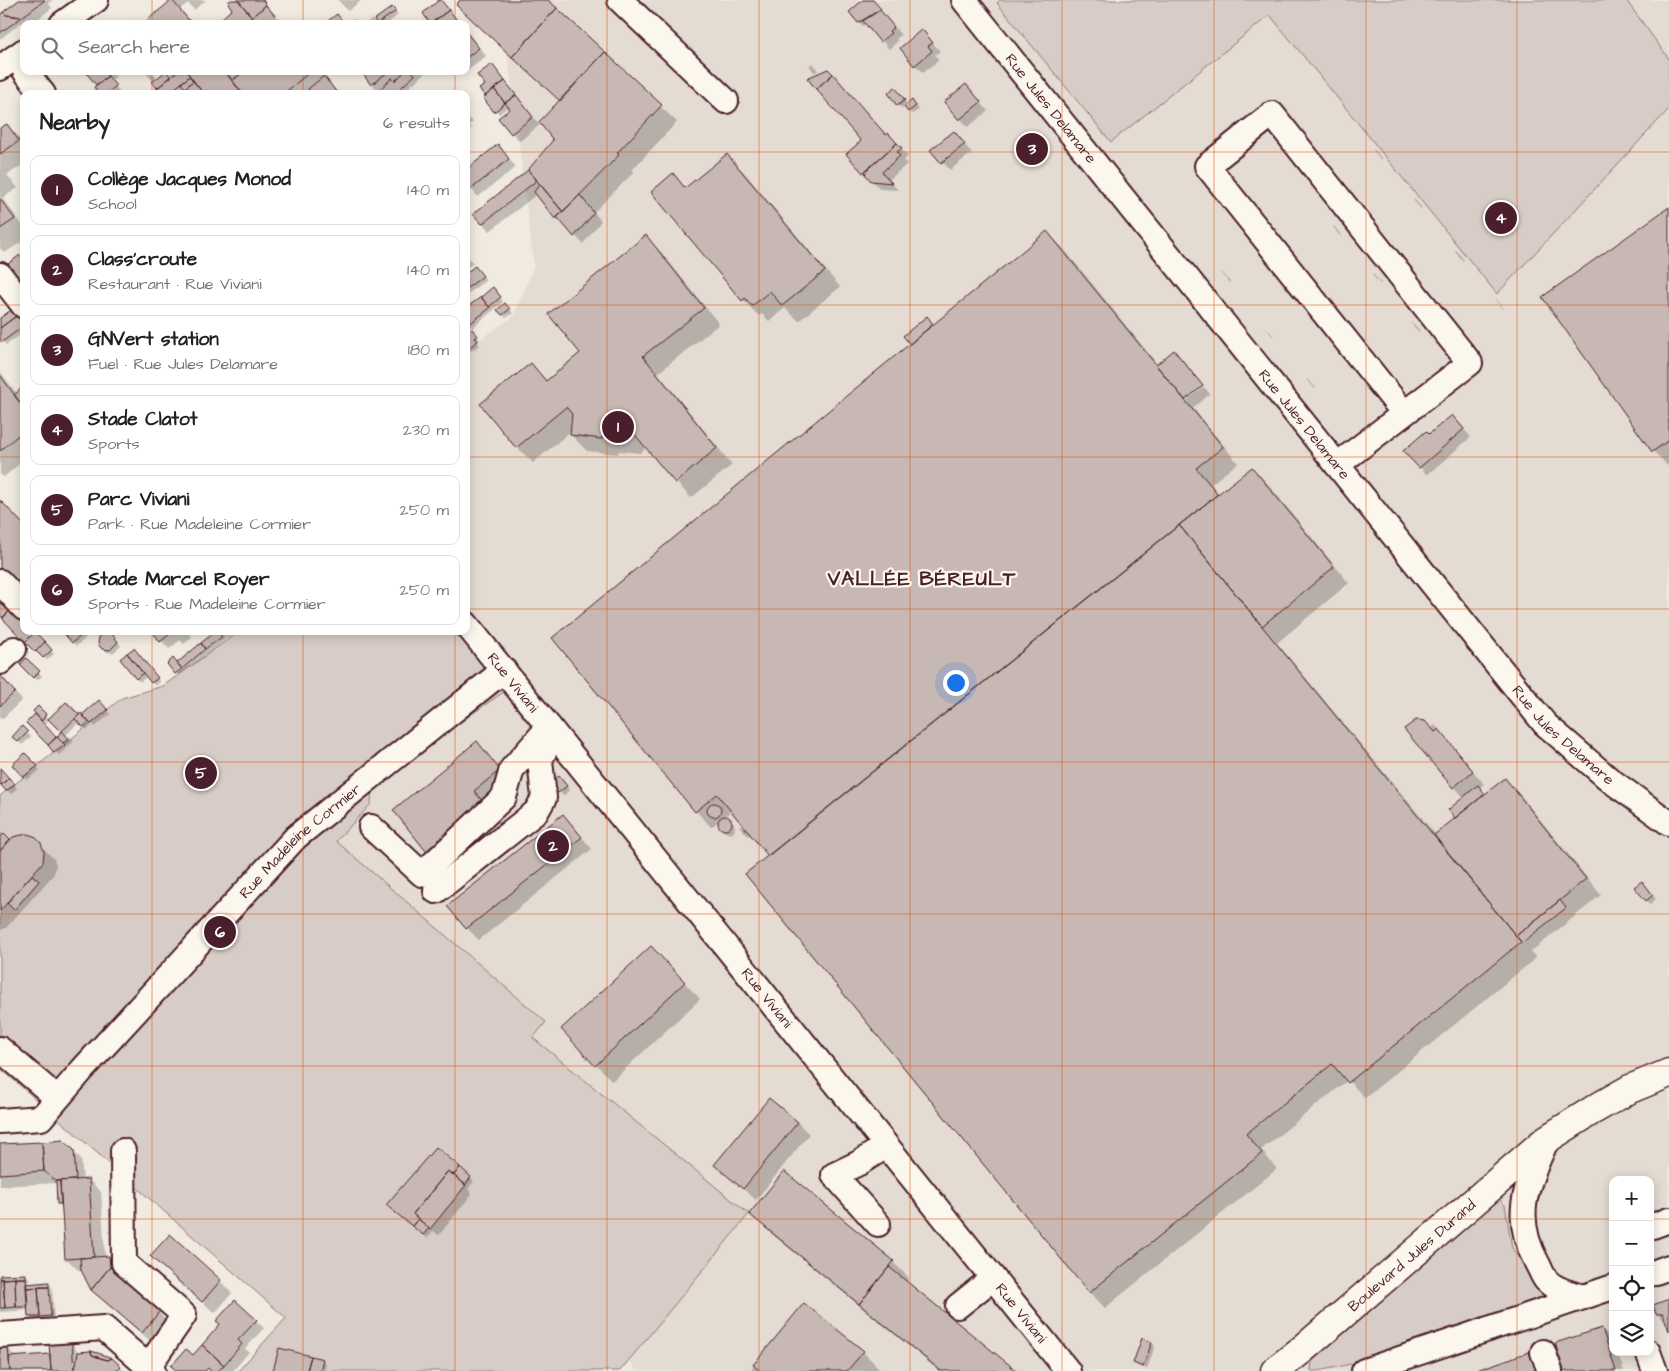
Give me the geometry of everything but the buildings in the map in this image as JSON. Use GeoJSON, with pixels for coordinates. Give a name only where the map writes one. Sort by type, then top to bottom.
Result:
{"type":"FeatureCollection","features":[{"type":"Feature","properties":{"kind":"main road","name":"Boulevard Jules Durand"},"geometry":{"type":"LineString","coordinates":[[1275,1371],[1547,1139],[1630,1089],[1669,1073]]}},
{"type":"Feature","properties":{"kind":"street"},"geometry":{"type":"LineString","coordinates":[[68,20],[96,0]]}},
{"type":"Feature","properties":{"kind":"street"},"geometry":{"type":"LineString","coordinates":[[620,0],[726,101]]}},
{"type":"Feature","properties":{"kind":"street","name":"Rue Jules Delamare"},"geometry":{"type":"LineString","coordinates":[[964,0],[1545,724],[1610,780],[1669,823]]}},
{"type":"Feature","properties":{"kind":"street"},"geometry":{"type":"LineString","coordinates":[[25,75],[39,90]]}},
{"type":"Feature","properties":{"kind":"street"},"geometry":{"type":"LineString","coordinates":[[1337,466],[1470,362],[1272,114],[1206,166],[1404,413]]}},
{"type":"Feature","properties":{"kind":"street"},"geometry":{"type":"LineString","coordinates":[[0,276],[20,301]]}},
{"type":"Feature","properties":{"kind":"street"},"geometry":{"type":"LineString","coordinates":[[0,582],[20,604]]}},
{"type":"Feature","properties":{"kind":"street","name":"Rue Viviani"},"geometry":{"type":"LineString","coordinates":[[470,629],[1068,1371]]}},
{"type":"Feature","properties":{"kind":"street","name":"Rue Madeleine Cormier"},"geometry":{"type":"LineString","coordinates":[[0,1121],[41,1118],[57,1098],[296,837],[504,670]]}},
{"type":"Feature","properties":{"kind":"street"},"geometry":{"type":"LineString","coordinates":[[371,827],[422,874],[504,797],[512,769],[551,730]]}},
{"type":"Feature","properties":{"kind":"street"},"geometry":{"type":"LineString","coordinates":[[436,891],[536,812],[544,798],[540,760],[551,730]]}},
{"type":"Feature","properties":{"kind":"street"},"geometry":{"type":"LineString","coordinates":[[0,1049],[57,1098]]}},
{"type":"Feature","properties":{"kind":"street"},"geometry":{"type":"LineString","coordinates":[[1547,1139],[1529,1182],[1522,1217],[1528,1246],[1547,1280],[1566,1293],[1584,1297]]}},
{"type":"Feature","properties":{"kind":"street"},"geometry":{"type":"LineString","coordinates":[[878,1224],[834,1175],[859,1164],[886,1146]]}},
{"type":"Feature","properties":{"kind":"street"},"geometry":{"type":"LineString","coordinates":[[0,1335],[104,1328],[150,1369],[184,1314],[124,1263],[123,1151]]}},
{"type":"Feature","properties":{"kind":"street"},"geometry":{"type":"LineString","coordinates":[[1654,1226],[1669,1220]]}},
{"type":"Feature","properties":{"kind":"street"},"geometry":{"type":"LineString","coordinates":[[1654,1273],[1669,1267]]}},
{"type":"Feature","properties":{"kind":"street"},"geometry":{"type":"LineString","coordinates":[[958,1306],[993,1278]]}},
{"type":"Feature","properties":{"kind":"street"},"geometry":{"type":"LineString","coordinates":[[1364,1371],[1609,1288]]}},
{"type":"Feature","properties":{"kind":"street"},"geometry":{"type":"LineString","coordinates":[[1649,1356],[1655,1371]]}},
{"type":"Feature","properties":{"kind":"shaded area"},"geometry":{"type":"Polygon","coordinates":[[[501,0],[1669,0],[1669,1371],[636,1371],[313,803],[381,635],[470,635],[470,346],[513,317],[534,266],[501,0]]]}},
{"type":"Feature","properties":{"kind":"shaded area"},"geometry":{"type":"Polygon","coordinates":[[[1000,0],[1626,0],[1669,59],[1669,109],[1497,294],[1270,15],[1111,142],[997,3],[1000,0]]]}},
{"type":"Feature","properties":{"kind":"shaded area"},"geometry":{"type":"Polygon","coordinates":[[[234,635],[458,635],[505,691],[372,783],[371,804],[336,841],[546,1022],[533,1038],[749,1214],[620,1371],[238,1371],[286,1318],[0,1068],[0,796],[122,698],[163,686],[234,635]]]}},
{"type":"Feature","properties":{"kind":"shaded area"},"geometry":{"type":"Polygon","coordinates":[[[1499,1199],[1505,1205],[1512,1248],[1541,1288],[1569,1298],[1407,1352],[1311,1371],[1312,1361],[1499,1199]]]}},
{"type":"Feature","properties":{"kind":"place","name":"GNVert station"},"geometry":{"type":"Point","coordinates":[1032,149]}},
{"type":"Feature","properties":{"kind":"place","name":"Stade Clatot"},"geometry":{"type":"Point","coordinates":[1501,218]}},
{"type":"Feature","properties":{"kind":"place","name":"Collège Jacques Monod"},"geometry":{"type":"Point","coordinates":[618,427]}},
{"type":"Feature","properties":{"kind":"place","name":"Parc Viviani"},"geometry":{"type":"Point","coordinates":[201,773]}},
{"type":"Feature","properties":{"kind":"place","name":"Class'croute"},"geometry":{"type":"Point","coordinates":[553,846]}},
{"type":"Feature","properties":{"kind":"place","name":"Stade Marcel Royer"},"geometry":{"type":"Point","coordinates":[220,932]}},
{"type":"Feature","properties":{"kind":"district","name":"VALLÉE BÉREULT"},"geometry":{"type":"Point","coordinates":[922,578]}}]}
